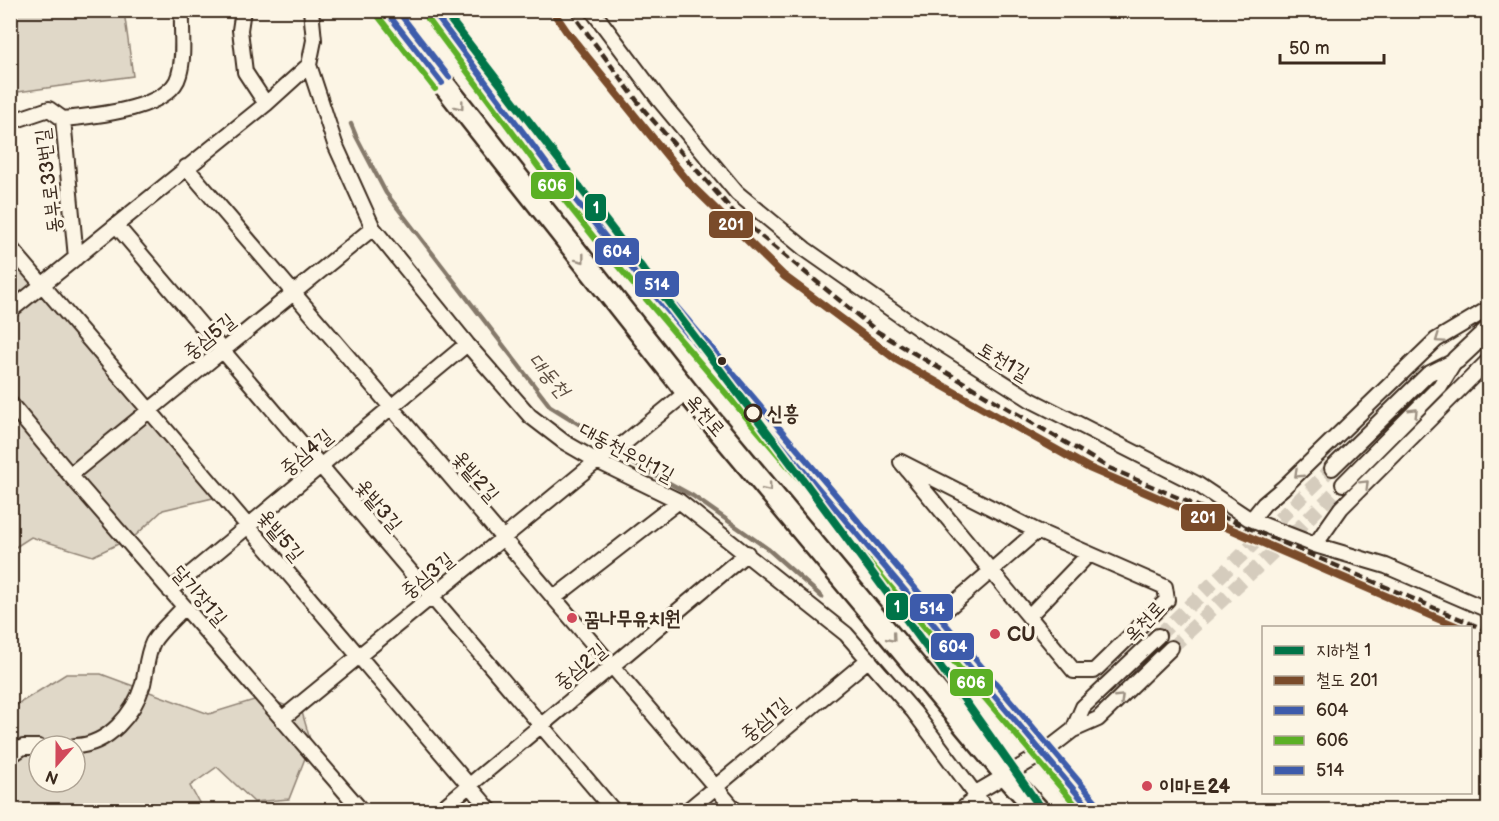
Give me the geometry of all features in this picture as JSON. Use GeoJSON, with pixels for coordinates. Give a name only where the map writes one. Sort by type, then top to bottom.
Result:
{"type":"FeatureCollection","features":[{"type":"Feature","properties":{"kind":"main road","name":"옥천로"},"geometry":{"type":"LineString","coordinates":[[385,10],[687,392],[1006,775],[1038,810]]}},
{"type":"Feature","properties":{"kind":"main road","name":"옥천로"},"geometry":{"type":"LineString","coordinates":[[432,10],[549,167],[600,230],[1091,810]]}},
{"type":"Feature","properties":{"kind":"street"},"geometry":{"type":"LineString","coordinates":[[63,119],[129,109],[157,98],[172,88],[179,77],[182,56],[182,10]]}},
{"type":"Feature","properties":{"kind":"street"},"geometry":{"type":"LineString","coordinates":[[243,10],[240,30],[246,72],[266,104]]}},
{"type":"Feature","properties":{"kind":"street"},"geometry":{"type":"LineString","coordinates":[[10,311],[266,104],[309,65],[314,40],[311,10]]}},
{"type":"Feature","properties":{"kind":"street","name":"토천1길"},"geometry":{"type":"LineString","coordinates":[[591,10],[661,102],[737,193],[805,249],[876,301],[1031,400],[1197,484],[1251,520],[1315,545],[1386,566],[1488,610]]}},
{"type":"Feature","properties":{"kind":"street","name":"대동천우안1길"},"geometry":{"type":"LineString","coordinates":[[309,65],[335,144],[373,228],[467,344],[530,417],[564,442],[597,461],[679,501],[846,634],[914,712],[977,801],[987,810]]}},
{"type":"Feature","properties":{"kind":"street","name":"동부로33번길"},"geometry":{"type":"LineString","coordinates":[[10,122],[49,110],[63,119],[76,258]]}},
{"type":"Feature","properties":{"kind":"street","name":"옻밭2길"},"geometry":{"type":"LineString","coordinates":[[186,168],[735,810]]}},
{"type":"Feature","properties":{"kind":"street","name":"옻밭3길"},"geometry":{"type":"LineString","coordinates":[[116,225],[613,810]]}},
{"type":"Feature","properties":{"kind":"street","name":"중심5길"},"geometry":{"type":"LineString","coordinates":[[70,475],[373,228]]}},
{"type":"Feature","properties":{"kind":"street","name":"옻밭5길"},"geometry":{"type":"LineString","coordinates":[[10,247],[490,810]]}},
{"type":"Feature","properties":{"kind":"street"},"geometry":{"type":"LineString","coordinates":[[1251,520],[1264,504],[1436,340],[1488,309]]}},
{"type":"Feature","properties":{"kind":"street"},"geometry":{"type":"LineString","coordinates":[[1343,484],[1440,386],[1456,360],[1488,330]]}},
{"type":"Feature","properties":{"kind":"street","name":"중심4길"},"geometry":{"type":"LineString","coordinates":[[170,591],[467,344]]}},
{"type":"Feature","properties":{"kind":"street"},"geometry":{"type":"LineString","coordinates":[[1332,468],[1428,374],[1456,360]]}},
{"type":"Feature","properties":{"kind":"street"},"geometry":{"type":"LineString","coordinates":[[1315,545],[1341,508],[1488,361]]}},
{"type":"Feature","properties":{"kind":"street","name":"중심3길"},"geometry":{"type":"LineString","coordinates":[[282,719],[597,461],[627,441],[687,392]]}},
{"type":"Feature","properties":{"kind":"street","name":"달기장1길"},"geometry":{"type":"LineString","coordinates":[[10,403],[361,810]]}},
{"type":"Feature","properties":{"kind":"street","name":"옥천로"},"geometry":{"type":"LineString","coordinates":[[901,462],[1037,531],[1165,587],[1167,600],[1094,671],[1074,671],[901,462]]}},
{"type":"Feature","properties":{"kind":"street"},"geometry":{"type":"LineString","coordinates":[[554,598],[679,501]]}},
{"type":"Feature","properties":{"kind":"street"},"geometry":{"type":"LineString","coordinates":[[931,622],[1037,531]]}},
{"type":"Feature","properties":{"kind":"street","name":"중심2길"},"geometry":{"type":"LineString","coordinates":[[440,810],[747,554]]}},
{"type":"Feature","properties":{"kind":"street"},"geometry":{"type":"LineString","coordinates":[[1029,616],[1089,554]]}},
{"type":"Feature","properties":{"kind":"street"},"geometry":{"type":"LineString","coordinates":[[87,743],[101,740],[134,706],[142,686],[153,643],[184,607]]}},
{"type":"Feature","properties":{"kind":"street"},"geometry":{"type":"LineString","coordinates":[[1073,730],[1083,707],[1158,636]]}},
{"type":"Feature","properties":{"kind":"street"},"geometry":{"type":"LineString","coordinates":[[961,810],[977,801],[1006,775],[1042,754],[1073,730],[1098,719],[1171,648]]}},
{"type":"Feature","properties":{"kind":"street","name":"중심1길"},"geometry":{"type":"LineString","coordinates":[[688,810],[869,659]]}},
{"type":"Feature","properties":{"kind":"street"},"geometry":{"type":"LineString","coordinates":[[10,756],[23,747],[27,747]]}},
{"type":"Feature","properties":{"kind":"shaded area"},"geometry":{"type":"Polygon","coordinates":[[[10,11],[124,11],[133,76],[11,93],[10,11]]]}},
{"type":"Feature","properties":{"kind":"shaded area"},"geometry":{"type":"Polygon","coordinates":[[[11,257],[221,496],[163,510],[135,536],[93,556],[31,537],[11,550],[11,257]]]}},
{"type":"Feature","properties":{"kind":"shaded area"},"geometry":{"type":"Polygon","coordinates":[[[66,674],[101,674],[209,714],[264,697],[302,712],[311,743],[289,799],[254,802],[217,767],[190,786],[203,810],[11,810],[10,709],[66,674]]]}},
{"type":"Feature","properties":{"kind":"waterway","name":"대동천"},"geometry":{"type":"LineString","coordinates":[[351,124],[386,193],[550,406],[587,429],[629,461],[693,496],[768,549],[822,597]]}},
{"type":"Feature","properties":{"kind":"tunnel"},"geometry":{"type":"LineString","coordinates":[[1158,636],[1332,468]]}},
{"type":"Feature","properties":{"kind":"tunnel"},"geometry":{"type":"LineString","coordinates":[[1171,648],[1343,484]]}},
{"type":"Feature","properties":{"kind":"railway"},"geometry":{"type":"LineString","coordinates":[[570,10],[644,110],[738,217],[878,332],[1109,468],[1488,631]]}},
{"type":"Feature","properties":{"kind":"metro line","name":"1"},"geometry":{"type":"LineString","coordinates":[[443,10],[823,506],[1042,810]]}},
{"type":"Feature","properties":{"kind":"rail line","name":"201"},"geometry":{"type":"LineString","coordinates":[[552,10],[567,32],[690,184],[784,276],[897,360],[1089,468],[1455,626]]}},
{"type":"Feature","properties":{"kind":"transit line","name":"604"},"geometry":{"type":"LineString","coordinates":[[385,10],[442,83]]}},
{"type":"Feature","properties":{"kind":"transit line","name":"514"},"geometry":{"type":"LineString","coordinates":[[397,10],[449,77]]}},
{"type":"Feature","properties":{"kind":"transit line","name":"604"},"geometry":{"type":"LineString","coordinates":[[432,10],[549,167],[607,239],[1091,810]]}},
{"type":"Feature","properties":{"kind":"transit line","name":"514"},"geometry":{"type":"LineString","coordinates":[[444,10],[556,161],[614,233],[1098,804]]}},
{"type":"Feature","properties":{"kind":"transit line","name":"606"},"geometry":{"type":"LineString","coordinates":[[425,15],[542,172],[600,245],[1080,810]]}},
{"type":"Feature","properties":{"kind":"transit line","name":"606"},"geometry":{"type":"LineString","coordinates":[[378,16],[435,89]]}},
{"type":"Feature","properties":{"kind":"place","name":"신흥"},"geometry":{"type":"Point","coordinates":[753,413]}},
{"type":"Feature","properties":{"kind":"place","name":"꿈나무유치원"},"geometry":{"type":"Point","coordinates":[572,618]}},
{"type":"Feature","properties":{"kind":"place","name":"CU"},"geometry":{"type":"Point","coordinates":[995,634]}},
{"type":"Feature","properties":{"kind":"place","name":"이마트24"},"geometry":{"type":"Point","coordinates":[1147,786]}}]}
